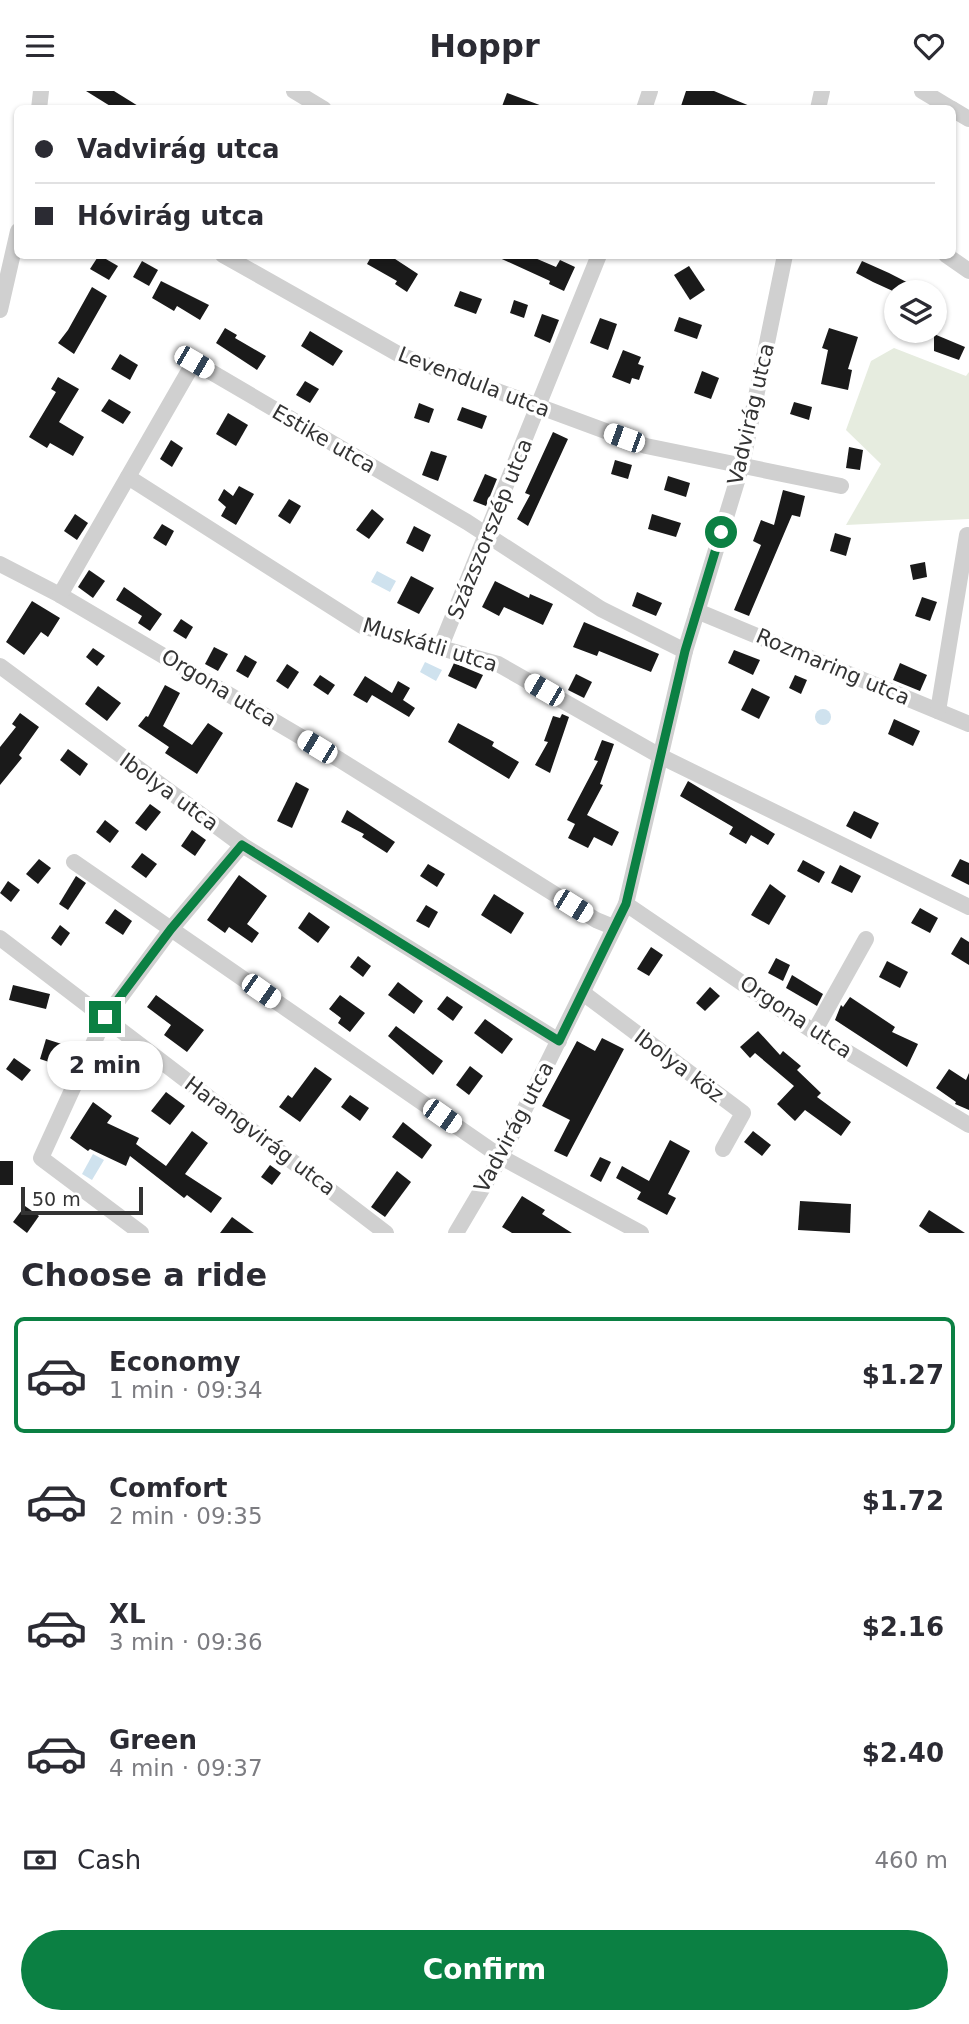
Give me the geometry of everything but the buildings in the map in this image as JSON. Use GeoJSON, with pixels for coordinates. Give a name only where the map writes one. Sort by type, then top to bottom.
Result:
{"type":"FeatureCollection","features":[{"type":"Feature","properties":{"kind":"street"},"geometry":{"type":"LineString","coordinates":[[293,91],[322,101]]}},
{"type":"Feature","properties":{"kind":"street"},"geometry":{"type":"LineString","coordinates":[[922,91],[945,105]]}},
{"type":"Feature","properties":{"kind":"street"},"geometry":{"type":"LineString","coordinates":[[0,310],[14,249]]}},
{"type":"Feature","properties":{"kind":"street","name":"Levendula utca"},"geometry":{"type":"LineString","coordinates":[[230,259],[400,355],[539,408],[646,446],[841,486]]}},
{"type":"Feature","properties":{"kind":"street","name":"Százszorszép utca"},"geometry":{"type":"LineString","coordinates":[[441,646],[539,408],[595,259]]}},
{"type":"Feature","properties":{"kind":"street","name":"Vadvirág utca"},"geometry":{"type":"LineString","coordinates":[[456,1233],[501,1157],[626,904],[685,651],[742,465],[784,259]]}},
{"type":"Feature","properties":{"kind":"street"},"geometry":{"type":"LineString","coordinates":[[952,259],[969,271]]}},
{"type":"Feature","properties":{"kind":"street","name":"Estike utca"},"geometry":{"type":"LineString","coordinates":[[60,595],[194,362],[487,535],[601,609],[685,651]]}},
{"type":"Feature","properties":{"kind":"street","name":"Muskátli utca"},"geometry":{"type":"LineString","coordinates":[[128,477],[362,627],[441,646],[498,664],[660,756],[969,907]]}},
{"type":"Feature","properties":{"kind":"street"},"geometry":{"type":"LineString","coordinates":[[938,711],[967,535]]}},
{"type":"Feature","properties":{"kind":"street","name":"Orgona utca"},"geometry":{"type":"LineString","coordinates":[[0,564],[60,595],[341,760],[596,920],[613,927]]}},
{"type":"Feature","properties":{"kind":"street","name":"Rozmaring utca"},"geometry":{"type":"LineString","coordinates":[[697,611],[969,724]]}},
{"type":"Feature","properties":{"kind":"street","name":"Ibolya utca"},"geometry":{"type":"LineString","coordinates":[[0,666],[242,845],[559,1041]]}},
{"type":"Feature","properties":{"kind":"street"},"geometry":{"type":"LineString","coordinates":[[141,1233],[41,1158],[105,1017],[171,929],[242,845]]}},
{"type":"Feature","properties":{"kind":"street"},"geometry":{"type":"LineString","coordinates":[[74,862],[501,1157],[640,1233]]}},
{"type":"Feature","properties":{"kind":"street","name":"Orgona utca"},"geometry":{"type":"LineString","coordinates":[[626,904],[814,1032],[969,1125]]}},
{"type":"Feature","properties":{"kind":"street","name":"Harangvirág utca"},"geometry":{"type":"LineString","coordinates":[[0,938],[386,1233]]}},
{"type":"Feature","properties":{"kind":"street"},"geometry":{"type":"LineString","coordinates":[[814,1032],[866,939]]}},
{"type":"Feature","properties":{"kind":"street","name":"Ibolya köz"},"geometry":{"type":"LineString","coordinates":[[583,993],[743,1113],[723,1149]]}},
{"type":"Feature","properties":{"kind":"shaded area"},"geometry":{"type":"Polygon","coordinates":[[[894,348],[966,376],[969,372],[969,519],[846,525],[881,464],[846,430],[871,361],[894,348]]]}},
{"type":"Feature","properties":{"kind":"water"},"geometry":{"type":"Polygon","coordinates":[[[377,571],[396,581],[390,592],[371,582],[377,571]]]}},
{"type":"Feature","properties":{"kind":"water"},"geometry":{"type":"Polygon","coordinates":[[[425,662],[442,670],[436,681],[420,672],[425,662]]]}},
{"type":"Feature","properties":{"kind":"water"},"geometry":{"type":"Polygon","coordinates":[[[820,709],[826,709],[831,717],[829,723],[820,725],[815,720],[815,714],[820,709]]]}},
{"type":"Feature","properties":{"kind":"water"},"geometry":{"type":"Polygon","coordinates":[[[93,1154],[104,1160],[92,1180],[82,1174],[93,1154]]]}},
{"type":"Feature","properties":{"kind":"route"},"geometry":{"type":"LineString","coordinates":[[105,1017],[171,929],[242,845],[559,1041],[626,904],[685,651],[721,532]]}}]}
